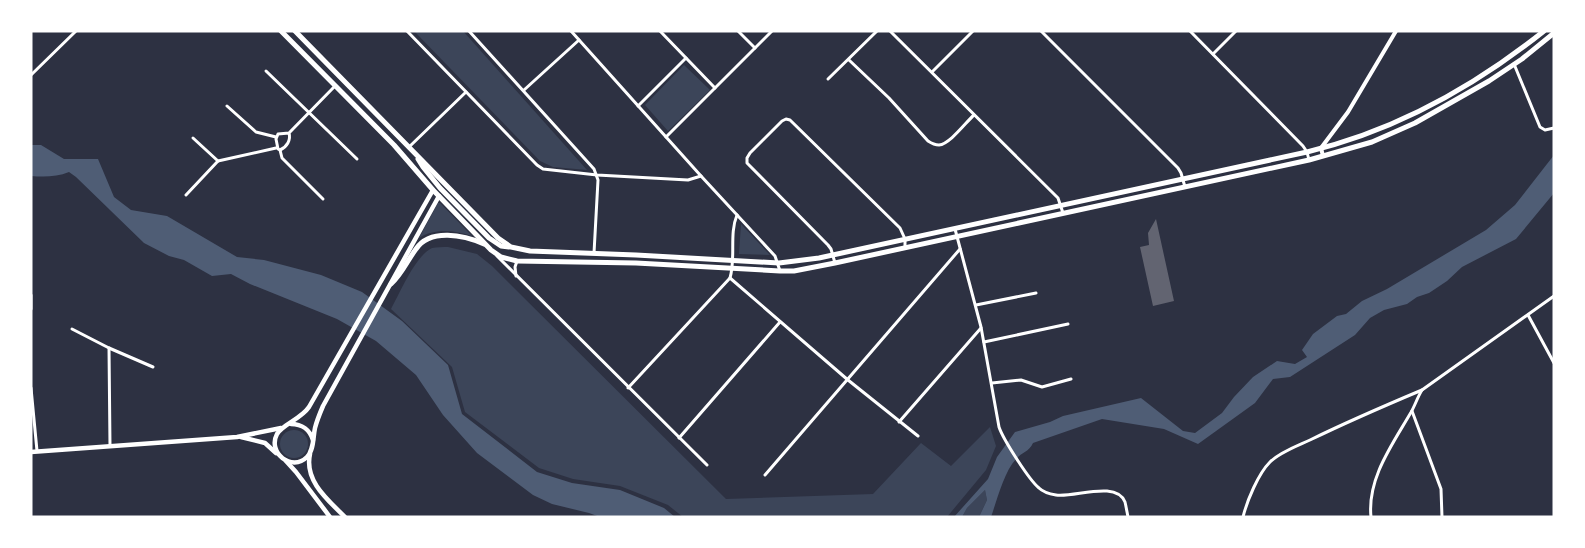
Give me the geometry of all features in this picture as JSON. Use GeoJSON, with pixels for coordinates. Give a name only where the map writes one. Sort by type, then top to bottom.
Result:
{"type":"FeatureCollection","features":[{"type":"Feature","properties":{"kind":"main road"},"geometry":{"type":"LineString","coordinates":[[281,31],[394,145],[433,190],[486,245],[501,257],[517,261],[636,263],[780,271],[800,270],[836,263],[1063,214],[1309,160],[1372,142],[1404,128],[1489,81],[1554,34]]}},
{"type":"Feature","properties":{"kind":"main road"},"geometry":{"type":"LineString","coordinates":[[295,31],[498,238],[510,247]]}},
{"type":"Feature","properties":{"kind":"main road"},"geometry":{"type":"LineString","coordinates":[[414,152],[440,188],[489,238],[501,246],[530,251],[779,263],[805,261],[1307,152],[1365,136],[1413,114],[1485,74],[1544,31]]}},
{"type":"Feature","properties":{"kind":"main road"},"geometry":{"type":"LineString","coordinates":[[279,456],[275,447],[275,440],[279,431],[307,410],[433,190],[437,187],[440,188]]}},
{"type":"Feature","properties":{"kind":"main road"},"geometry":{"type":"LineString","coordinates":[[345,517],[321,492],[313,480],[309,465],[320,412],[439,196],[440,188]]}},
{"type":"Feature","properties":{"kind":"main road"},"geometry":{"type":"LineString","coordinates":[[391,284],[399,277],[416,249],[426,239],[439,236],[459,237],[486,245]]}},
{"type":"Feature","properties":{"kind":"main road"},"geometry":{"type":"LineString","coordinates":[[31,452],[237,437],[294,424],[303,426],[310,433],[313,441]]}},
{"type":"Feature","properties":{"kind":"main road"},"geometry":{"type":"LineString","coordinates":[[237,437],[265,443],[298,475],[330,517]]}},
{"type":"Feature","properties":{"kind":"main road"},"geometry":{"type":"LineString","coordinates":[[284,460],[300,461],[308,457],[312,449]]}},
{"type":"Feature","properties":{"kind":"street"},"geometry":{"type":"LineString","coordinates":[[31,75],[76,31]]}},
{"type":"Feature","properties":{"kind":"street"},"geometry":{"type":"LineString","coordinates":[[407,31],[543,169],[597,175],[688,180],[701,176]]}},
{"type":"Feature","properties":{"kind":"street"},"geometry":{"type":"LineString","coordinates":[[469,31],[594,169],[597,175],[594,253]]}},
{"type":"Feature","properties":{"kind":"street"},"geometry":{"type":"LineString","coordinates":[[571,31],[701,176],[776,256],[780,271]]}},
{"type":"Feature","properties":{"kind":"street"},"geometry":{"type":"LineString","coordinates":[[660,31],[715,88]]}},
{"type":"Feature","properties":{"kind":"street"},"geometry":{"type":"LineString","coordinates":[[738,31],[755,48]]}},
{"type":"Feature","properties":{"kind":"street"},"geometry":{"type":"LineString","coordinates":[[666,137],[772,31]]}},
{"type":"Feature","properties":{"kind":"street"},"geometry":{"type":"LineString","coordinates":[[828,79],[877,31]]}},
{"type":"Feature","properties":{"kind":"street"},"geometry":{"type":"LineString","coordinates":[[890,31],[1058,198],[1063,214]]}},
{"type":"Feature","properties":{"kind":"street"},"geometry":{"type":"LineString","coordinates":[[932,72],[973,31]]}},
{"type":"Feature","properties":{"kind":"street"},"geometry":{"type":"LineString","coordinates":[[1041,31],[1178,168],[1186,187]]}},
{"type":"Feature","properties":{"kind":"street"},"geometry":{"type":"LineString","coordinates":[[1190,31],[1307,152],[1309,160]]}},
{"type":"Feature","properties":{"kind":"street"},"geometry":{"type":"LineString","coordinates":[[1213,54],[1235,31]]}},
{"type":"Feature","properties":{"kind":"street"},"geometry":{"type":"LineString","coordinates":[[1323,156],[1321,148],[1348,112],[1396,31]]}},
{"type":"Feature","properties":{"kind":"street"},"geometry":{"type":"LineString","coordinates":[[524,90],[579,40]]}},
{"type":"Feature","properties":{"kind":"street"},"geometry":{"type":"LineString","coordinates":[[638,106],[686,58]]}},
{"type":"Feature","properties":{"kind":"street"},"geometry":{"type":"LineString","coordinates":[[849,60],[933,144],[945,144],[974,115]]}},
{"type":"Feature","properties":{"kind":"street"},"geometry":{"type":"LineString","coordinates":[[1514,64],[1540,127],[1545,130],[1554,128]]}},
{"type":"Feature","properties":{"kind":"street"},"geometry":{"type":"LineString","coordinates":[[266,71],[357,159]]}},
{"type":"Feature","properties":{"kind":"street"},"geometry":{"type":"LineString","coordinates":[[276,137],[280,133],[289,133],[335,86]]}},
{"type":"Feature","properties":{"kind":"street"},"geometry":{"type":"LineString","coordinates":[[409,147],[466,92]]}},
{"type":"Feature","properties":{"kind":"street"},"geometry":{"type":"LineString","coordinates":[[227,106],[256,132],[276,137]]}},
{"type":"Feature","properties":{"kind":"street"},"geometry":{"type":"LineString","coordinates":[[836,263],[828,245],[749,166],[747,158],[750,153],[786,119],[790,120],[900,228],[905,239],[905,247]]}},
{"type":"Feature","properties":{"kind":"street"},"geometry":{"type":"LineString","coordinates":[[186,195],[218,161],[285,147],[290,138],[289,133]]}},
{"type":"Feature","properties":{"kind":"street"},"geometry":{"type":"LineString","coordinates":[[276,137],[282,158],[323,199]]}},
{"type":"Feature","properties":{"kind":"street"},"geometry":{"type":"LineString","coordinates":[[193,138],[218,161]]}},
{"type":"Feature","properties":{"kind":"street"},"geometry":{"type":"LineString","coordinates":[[628,388],[730,278],[733,261],[734,226],[737,215]]}},
{"type":"Feature","properties":{"kind":"street"},"geometry":{"type":"LineString","coordinates":[[955,228],[976,305],[1003,439],[1034,483],[1045,492],[1058,496],[1102,491],[1115,492],[1125,502],[1128,517]]}},
{"type":"Feature","properties":{"kind":"street"},"geometry":{"type":"LineString","coordinates":[[765,474],[960,249]]}},
{"type":"Feature","properties":{"kind":"street"},"geometry":{"type":"LineString","coordinates":[[491,250],[707,465]]}},
{"type":"Feature","properties":{"kind":"street"},"geometry":{"type":"LineString","coordinates":[[516,277],[515,267],[517,261]]}},
{"type":"Feature","properties":{"kind":"street"},"geometry":{"type":"LineString","coordinates":[[730,278],[848,380],[918,436]]}},
{"type":"Feature","properties":{"kind":"street"},"geometry":{"type":"LineString","coordinates":[[976,305],[1036,293]]}},
{"type":"Feature","properties":{"kind":"street"},"geometry":{"type":"LineString","coordinates":[[31,295],[31,309]]}},
{"type":"Feature","properties":{"kind":"street"},"geometry":{"type":"LineString","coordinates":[[1243,517],[1247,502],[1266,466],[1277,456],[1350,421],[1422,390],[1554,296]]}},
{"type":"Feature","properties":{"kind":"street"},"geometry":{"type":"LineString","coordinates":[[1528,315],[1554,363]]}},
{"type":"Feature","properties":{"kind":"street"},"geometry":{"type":"LineString","coordinates":[[679,438],[780,322]]}},
{"type":"Feature","properties":{"kind":"street"},"geometry":{"type":"LineString","coordinates":[[984,342],[1068,324]]}},
{"type":"Feature","properties":{"kind":"street"},"geometry":{"type":"LineString","coordinates":[[72,328],[109,348],[153,367]]}},
{"type":"Feature","properties":{"kind":"street"},"geometry":{"type":"LineString","coordinates":[[899,422],[981,328]]}},
{"type":"Feature","properties":{"kind":"street"},"geometry":{"type":"LineString","coordinates":[[109,348],[110,447]]}},
{"type":"Feature","properties":{"kind":"street"},"geometry":{"type":"LineString","coordinates":[[992,383],[1021,380],[1042,387],[1071,379]]}},
{"type":"Feature","properties":{"kind":"street"},"geometry":{"type":"LineString","coordinates":[[31,388],[37,452]]}},
{"type":"Feature","properties":{"kind":"street"},"geometry":{"type":"LineString","coordinates":[[1372,517],[1371,498],[1378,472],[1412,411],[1416,398],[1422,390]]}},
{"type":"Feature","properties":{"kind":"street"},"geometry":{"type":"LineString","coordinates":[[1412,411],[1441,489],[1442,517]]}},
{"type":"Feature","properties":{"kind":"shaded area"},"geometry":{"type":"Polygon","coordinates":[[[414,31],[463,31],[587,170],[553,167],[540,161],[414,31]]]}},
{"type":"Feature","properties":{"kind":"shaded area"},"geometry":{"type":"Polygon","coordinates":[[[684,65],[710,90],[668,131],[645,105],[684,65]]]}},
{"type":"Feature","properties":{"kind":"shaded area"},"geometry":{"type":"Polygon","coordinates":[[[31,145],[41,145],[64,159],[98,159],[114,197],[131,210],[167,216],[237,257],[264,260],[321,275],[362,292],[402,321],[448,365],[462,414],[537,472],[572,483],[620,490],[664,508],[675,517],[600,517],[552,504],[533,495],[477,453],[443,415],[416,375],[376,341],[337,319],[250,284],[231,274],[212,276],[184,260],[169,256],[144,243],[69,172],[60,175],[31,176],[31,145]]]}},
{"type":"Feature","properties":{"kind":"shaded area"},"geometry":{"type":"Polygon","coordinates":[[[1554,155],[1554,193],[1516,239],[1462,267],[1447,281],[1429,293],[1417,297],[1407,304],[1384,310],[1370,318],[1355,335],[1290,377],[1273,379],[1255,403],[1198,444],[1164,429],[1102,419],[1033,443],[1030,448],[1016,459],[1008,471],[991,517],[979,517],[987,500],[985,490],[967,508],[962,517],[954,517],[988,479],[997,457],[1015,432],[1050,422],[1063,416],[1141,398],[1183,431],[1195,433],[1222,413],[1253,377],[1277,361],[1295,364],[1307,357],[1302,350],[1313,334],[1337,316],[1346,314],[1362,301],[1387,289],[1486,230],[1515,205],[1554,155]]]}},
{"type":"Feature","properties":{"kind":"shaded area"},"geometry":{"type":"Polygon","coordinates":[[[438,203],[472,236],[459,232],[438,231],[419,238],[438,203]]]}},
{"type":"Feature","properties":{"kind":"shaded area"},"geometry":{"type":"Polygon","coordinates":[[[741,224],[770,255],[739,254],[741,224]]]}},
{"type":"Feature","properties":{"kind":"shaded area"},"geometry":{"type":"Polygon","coordinates":[[[448,247],[477,254],[492,266],[726,499],[873,494],[921,443],[951,466],[990,427],[996,446],[986,470],[947,517],[683,517],[668,505],[620,486],[573,479],[539,468],[465,412],[452,367],[391,309],[408,276],[426,252],[432,248],[448,247]]]}},
{"type":"Feature","properties":{"kind":"shaded area"},"geometry":{"type":"Polygon","coordinates":[[[294,430],[304,434],[308,444],[304,454],[294,458],[284,454],[280,444],[284,434],[294,430]]]}},
{"type":"Feature","properties":{"kind":"shaded area"},"geometry":{"type":"Polygon","coordinates":[[[985,490],[987,500],[979,517],[962,517],[967,508],[985,490]]]}},
{"type":"Feature","properties":{"kind":"building"},"geometry":{"type":"Polygon","coordinates":[[[1156,219],[1174,301],[1153,306],[1140,247],[1149,245],[1148,233],[1156,219]]]}}]}
